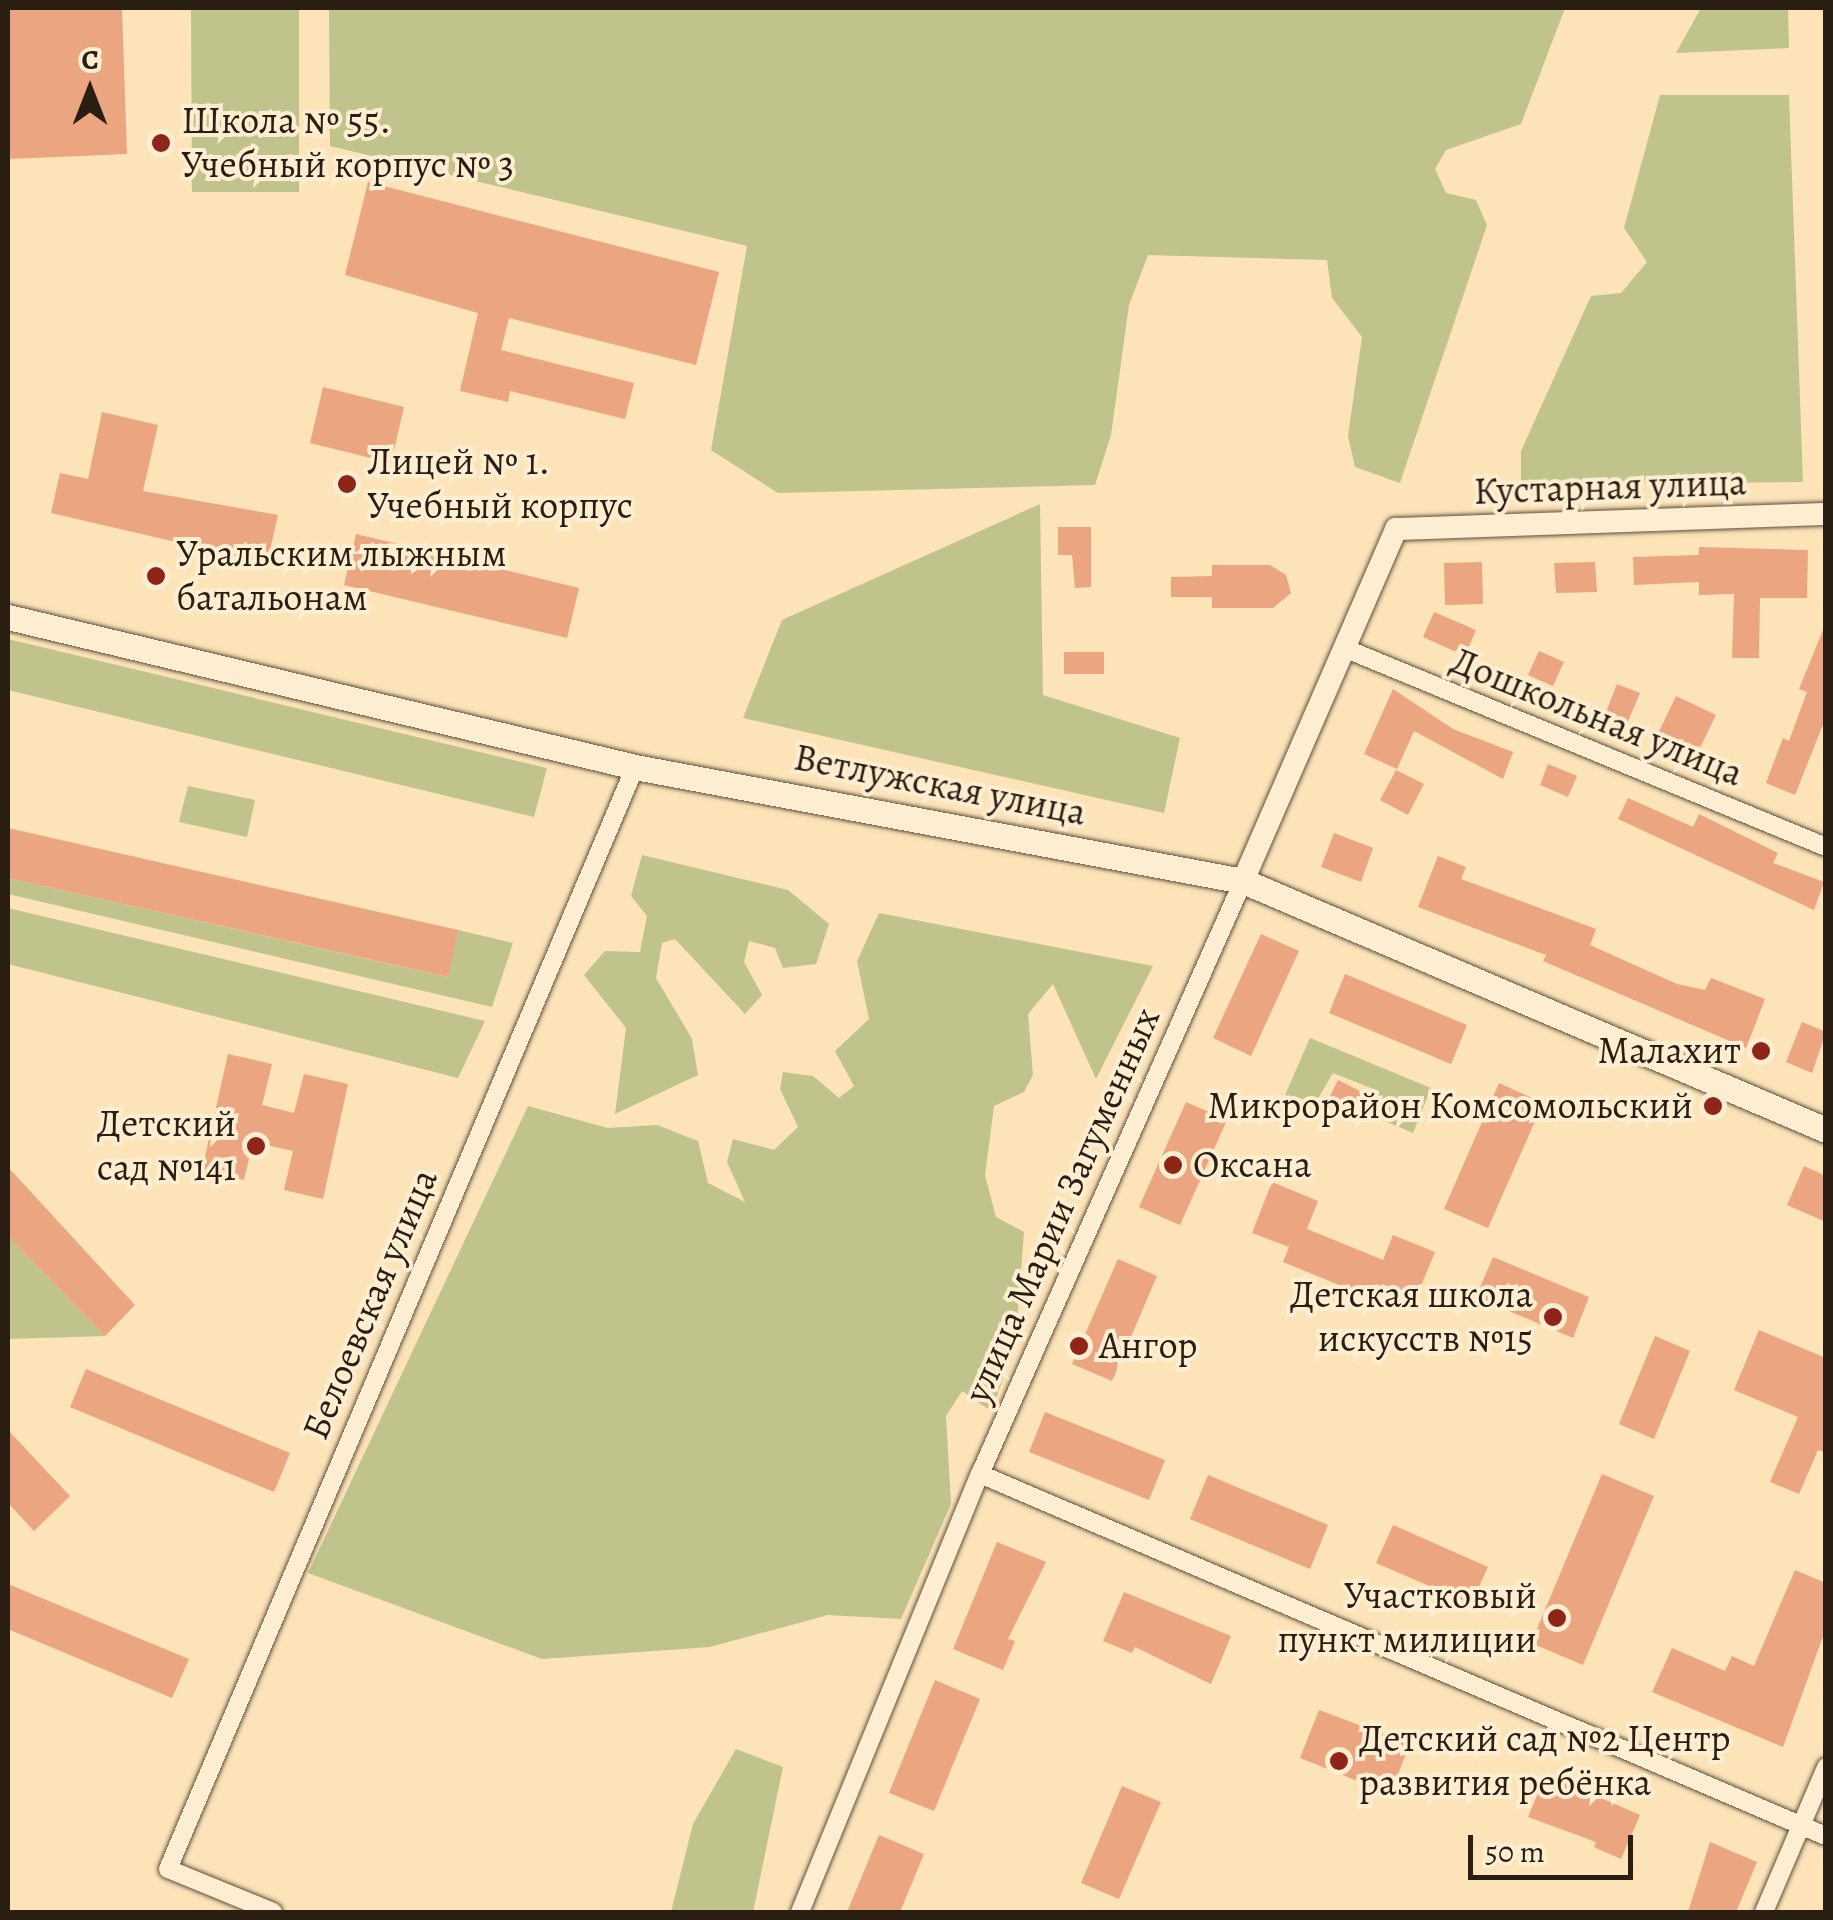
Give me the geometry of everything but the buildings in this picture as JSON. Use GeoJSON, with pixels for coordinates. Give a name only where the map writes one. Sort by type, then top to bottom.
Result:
{"type":"FeatureCollection","features":[{"type":"Feature","properties":{"kind":"main road","name":"Ветлужская улица"},"geometry":{"type":"LineString","coordinates":[[8,617],[636,767],[1242,881],[1826,1130]]}},
{"type":"Feature","properties":{"kind":"street","name":"Кустарная улица"},"geometry":{"type":"LineString","coordinates":[[1396,529],[1826,514]]}},
{"type":"Feature","properties":{"kind":"street","name":"улица Марии Загуменных"},"geometry":{"type":"LineString","coordinates":[[800,1912],[980,1474],[1396,529]]}},
{"type":"Feature","properties":{"kind":"street","name":"Дошкольная улица"},"geometry":{"type":"LineString","coordinates":[[1344,648],[1826,847]]}},
{"type":"Feature","properties":{"kind":"street","name":"Белоевская улица"},"geometry":{"type":"LineString","coordinates":[[273,1912],[168,1869],[636,767]]}},
{"type":"Feature","properties":{"kind":"street"},"geometry":{"type":"LineString","coordinates":[[980,1474],[1826,1836]]}},
{"type":"Feature","properties":{"kind":"street"},"geometry":{"type":"LineString","coordinates":[[1764,1912],[1826,1767]]}},
{"type":"Feature","properties":{"kind":"green space"},"geometry":{"type":"Polygon","coordinates":[[[191,8],[299,8],[299,192],[192,192],[191,8]]]}},
{"type":"Feature","properties":{"kind":"green space"},"geometry":{"type":"Polygon","coordinates":[[[329,8],[1565,8],[1521,124],[1446,150],[1435,169],[1446,193],[1476,200],[1487,225],[1400,483],[1355,467],[1348,436],[1362,337],[1332,298],[1327,260],[1148,255],[1129,305],[1111,435],[1095,485],[778,493],[711,450],[747,246],[330,146],[329,8]]]}},
{"type":"Feature","properties":{"kind":"green space"},"geometry":{"type":"Polygon","coordinates":[[[1701,8],[1788,8],[1789,48],[1676,53],[1701,8]]]}},
{"type":"Feature","properties":{"kind":"green space"},"geometry":{"type":"Polygon","coordinates":[[[1660,95],[1789,95],[1803,482],[1521,485],[1521,451],[1591,296],[1621,293],[1647,262],[1624,228],[1660,95]]]}},
{"type":"Feature","properties":{"kind":"green space"},"geometry":{"type":"Polygon","coordinates":[[[1040,504],[1043,695],[1180,738],[1164,813],[743,718],[782,620],[1040,504]]]}},
{"type":"Feature","properties":{"kind":"green space"},"geometry":{"type":"Polygon","coordinates":[[[8,639],[547,768],[534,817],[8,690],[8,639]]]}},
{"type":"Feature","properties":{"kind":"green space"},"geometry":{"type":"Polygon","coordinates":[[[188,786],[255,800],[247,837],[179,822],[188,786]]]}},
{"type":"Feature","properties":{"kind":"green space"},"geometry":{"type":"Polygon","coordinates":[[[642,855],[788,890],[829,924],[816,964],[783,968],[775,948],[749,941],[744,962],[762,995],[745,1014],[675,939],[662,943],[656,978],[692,1039],[698,1075],[615,1114],[626,1028],[584,975],[605,951],[640,952],[647,916],[631,896],[642,855]]]}},
{"type":"Feature","properties":{"kind":"green space"},"geometry":{"type":"Polygon","coordinates":[[[8,878],[447,977],[458,930],[513,943],[492,1007],[8,894],[8,878]]]}},
{"type":"Feature","properties":{"kind":"green space"},"geometry":{"type":"Polygon","coordinates":[[[8,908],[485,1021],[458,1078],[8,964],[8,908]]]}},
{"type":"Feature","properties":{"kind":"green space"},"geometry":{"type":"Polygon","coordinates":[[[879,913],[1153,966],[1096,1079],[1053,984],[1028,1014],[1033,1075],[1024,1092],[994,1106],[985,1175],[996,1217],[1024,1232],[1015,1347],[991,1411],[962,1391],[946,1416],[951,1504],[901,1619],[828,1615],[710,1647],[542,1659],[308,1573],[528,1106],[608,1128],[657,1125],[698,1141],[708,1183],[745,1202],[727,1162],[733,1139],[774,1150],[798,1127],[780,1089],[783,1072],[813,1076],[839,1098],[854,1086],[835,1051],[869,1019],[857,961],[879,913]]]}},
{"type":"Feature","properties":{"kind":"green space"},"geometry":{"type":"Polygon","coordinates":[[[1310,1038],[1431,1088],[1413,1133],[1368,1114],[1376,1090],[1333,1073],[1316,1102],[1285,1095],[1310,1038]]]}},
{"type":"Feature","properties":{"kind":"green space"},"geometry":{"type":"Polygon","coordinates":[[[8,1236],[105,1336],[8,1339],[8,1236]]]}},
{"type":"Feature","properties":{"kind":"green space"},"geometry":{"type":"Polygon","coordinates":[[[736,1749],[783,1767],[753,1912],[671,1912],[693,1824],[736,1749]]]}},
{"type":"Feature","properties":{"kind":"place","name":"Школа № 55. Учебный корпус № 3"},"geometry":{"type":"Point","coordinates":[161,143]}},
{"type":"Feature","properties":{"kind":"place","name":"Лицей № 1. Учебный корпус"},"geometry":{"type":"Point","coordinates":[347,484]}},
{"type":"Feature","properties":{"kind":"place","name":"Уральским лыжным батальонам"},"geometry":{"type":"Point","coordinates":[156,576]}},
{"type":"Feature","properties":{"kind":"place","name":"Малахит"},"geometry":{"type":"Point","coordinates":[1761,1051]}},
{"type":"Feature","properties":{"kind":"place","name":"Микрорайон Комсомольский"},"geometry":{"type":"Point","coordinates":[1713,1106]}},
{"type":"Feature","properties":{"kind":"place","name":"Детский сад №141"},"geometry":{"type":"Point","coordinates":[256,1146]}},
{"type":"Feature","properties":{"kind":"place","name":"Оксана"},"geometry":{"type":"Point","coordinates":[1173,1165]}},
{"type":"Feature","properties":{"kind":"place","name":"Детская школа искусств №15"},"geometry":{"type":"Point","coordinates":[1553,1317]}},
{"type":"Feature","properties":{"kind":"place","name":"Ангор"},"geometry":{"type":"Point","coordinates":[1079,1346]}},
{"type":"Feature","properties":{"kind":"place","name":"Участковый пункт милиции"},"geometry":{"type":"Point","coordinates":[1557,1618]}},
{"type":"Feature","properties":{"kind":"place","name":"Детский сад №2 Центр развития ребёнка"},"geometry":{"type":"Point","coordinates":[1339,1761]}}]}
